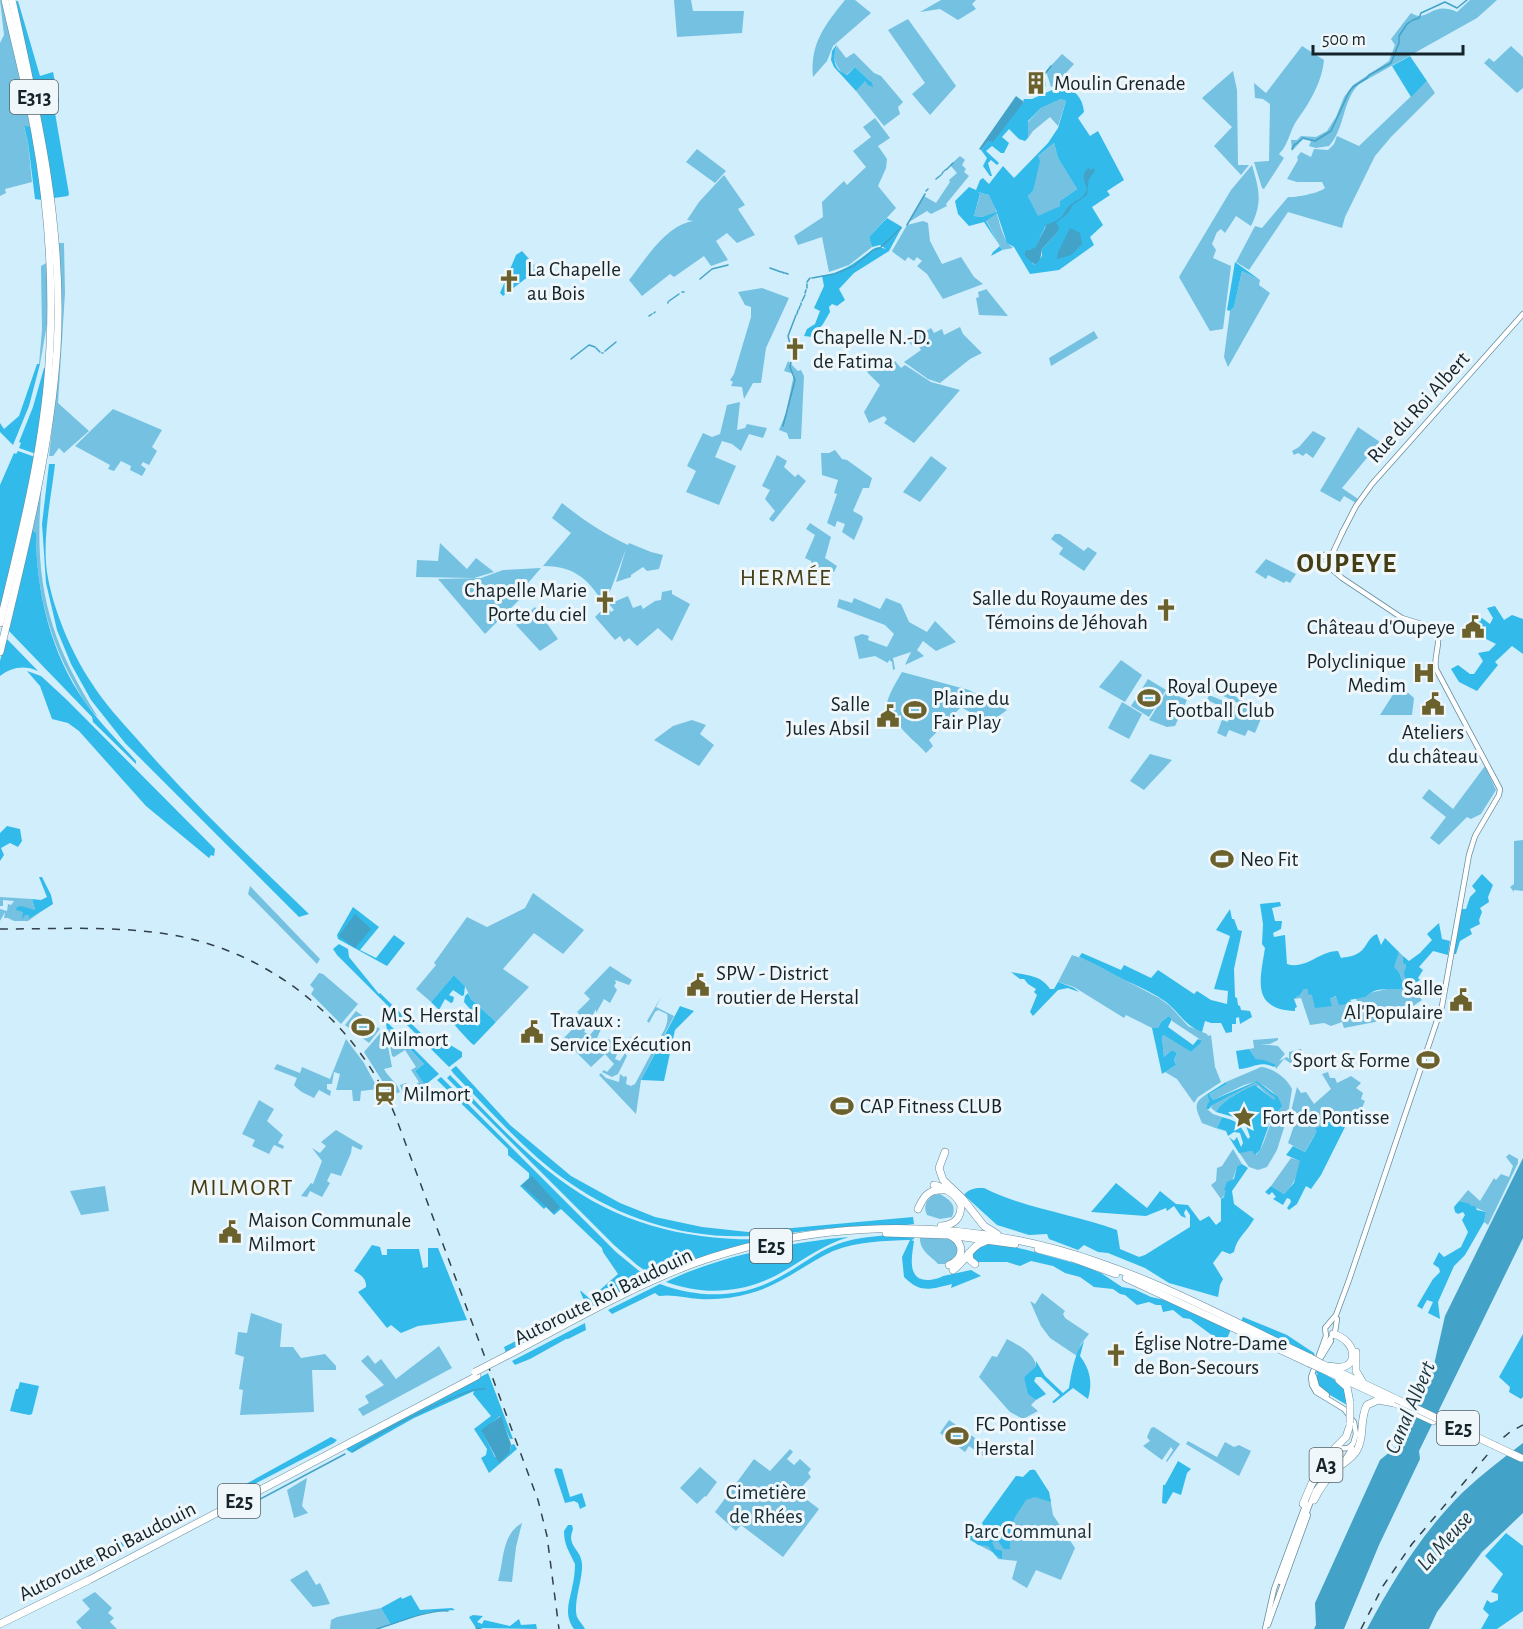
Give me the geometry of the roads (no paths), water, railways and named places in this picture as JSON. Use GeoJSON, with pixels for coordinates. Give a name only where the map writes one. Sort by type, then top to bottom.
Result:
{"type":"FeatureCollection","features":[{"type":"Feature","properties":{"kind":"highway","name":"E313"},"geometry":{"type":"LineString","coordinates":[[5,0],[48,195]]}},
{"type":"Feature","properties":{"kind":"highway","name":"E313"},"geometry":{"type":"LineString","coordinates":[[1,648],[43,445],[51,338],[48,195],[40,128],[12,0]]}},
{"type":"Feature","properties":{"kind":"highway","name":"E313"},"geometry":{"type":"LineString","coordinates":[[0,623],[40,462]]}},
{"type":"Feature","properties":{"kind":"highway"},"geometry":{"type":"LineString","coordinates":[[945,1152],[940,1162],[940,1173],[945,1183],[984,1226],[1001,1237]]}},
{"type":"Feature","properties":{"kind":"highway"},"geometry":{"type":"LineString","coordinates":[[924,1231],[949,1225],[957,1220],[960,1213],[961,1205],[953,1192],[936,1183]]}},
{"type":"Feature","properties":{"kind":"highway"},"geometry":{"type":"LineString","coordinates":[[918,1209],[931,1191],[953,1192]]}},
{"type":"Feature","properties":{"kind":"highway","name":"Autoroute Roi Baudouin"},"geometry":{"type":"LineString","coordinates":[[0,1619],[55,1593],[610,1304],[666,1277],[739,1249],[800,1236],[849,1230],[911,1230],[1001,1237],[1050,1247],[1101,1263],[1149,1282],[1231,1324]]}},
{"type":"Feature","properties":{"kind":"highway","name":"Autoroute Roi Baudouin"},"geometry":{"type":"LineString","coordinates":[[924,1231],[991,1240],[1047,1252],[1100,1267],[1241,1328],[1310,1360],[1331,1373],[1523,1459]]}},
{"type":"Feature","properties":{"kind":"highway"},"geometry":{"type":"LineString","coordinates":[[949,1235],[957,1239],[962,1249],[951,1268],[960,1265],[978,1244],[991,1240]]}},
{"type":"Feature","properties":{"kind":"highway"},"geometry":{"type":"LineString","coordinates":[[969,1253],[970,1260],[975,1264]]}},
{"type":"Feature","properties":{"kind":"highway"},"geometry":{"type":"LineString","coordinates":[[1321,1366],[1337,1367],[1348,1364],[1353,1353],[1348,1341],[1339,1339],[1332,1332]]}},
{"type":"Feature","properties":{"kind":"highway"},"geometry":{"type":"LineString","coordinates":[[1332,1332],[1349,1339],[1354,1345],[1357,1373],[1364,1383]]}},
{"type":"Feature","properties":{"kind":"highway","name":"Autoroute Roi Baudouin"},"geometry":{"type":"LineString","coordinates":[[1321,1366],[1364,1383],[1395,1401],[1523,1464]]}},
{"type":"Feature","properties":{"kind":"highway","name":"A3"},"geometry":{"type":"LineString","coordinates":[[1331,1373],[1346,1385],[1349,1391],[1346,1451],[1356,1452]]}},
{"type":"Feature","properties":{"kind":"highway","name":"Autoroute Roi Baudouin"},"geometry":{"type":"LineString","coordinates":[[0,1624],[89,1580],[476,1374]]}},
{"type":"Feature","properties":{"kind":"highway","name":"A3"},"geometry":{"type":"LineString","coordinates":[[1308,1503],[1326,1480],[1356,1452],[1361,1439],[1367,1405],[1378,1400],[1395,1401]]}},
{"type":"Feature","properties":{"kind":"highway","name":"A3"},"geometry":{"type":"LineString","coordinates":[[1308,1503],[1312,1483],[1329,1462],[1334,1449],[1346,1437],[1349,1425]]}},
{"type":"Feature","properties":{"kind":"main road","name":"Rue du Roi Albert"},"geometry":{"type":"LineString","coordinates":[[1332,1332],[1442,1006],[1468,855],[1499,794],[1500,786],[1436,670],[1439,638],[1436,630],[1401,617],[1334,571],[1327,560],[1372,484],[1523,314]]}},
{"type":"Feature","properties":{"kind":"main road"},"geometry":{"type":"LineString","coordinates":[[1332,1332],[1313,1372],[1312,1383],[1318,1391],[1334,1400]]}},
{"type":"Feature","properties":{"kind":"main road"},"geometry":{"type":"LineString","coordinates":[[1332,1332],[1312,1371],[1312,1383],[1318,1394],[1344,1409],[1353,1420],[1355,1438],[1346,1451],[1344,1460],[1338,1458]]}},
{"type":"Feature","properties":{"kind":"main road"},"geometry":{"type":"LineString","coordinates":[[1324,1349],[1314,1372],[1314,1380],[1318,1389],[1350,1412],[1357,1426],[1357,1440],[1346,1451]]}},
{"type":"Feature","properties":{"kind":"main road"},"geometry":{"type":"LineString","coordinates":[[1267,1628],[1273,1586],[1308,1503],[1338,1458],[1337,1449],[1346,1451]]}},
{"type":"Feature","properties":{"kind":"main road"},"geometry":{"type":"LineString","coordinates":[[1267,1628],[1314,1486],[1338,1458]]}},
{"type":"Feature","properties":{"kind":"main road"},"geometry":{"type":"LineString","coordinates":[[1269,1608],[1308,1503]]}},
{"type":"Feature","properties":{"kind":"main road"},"geometry":{"type":"LineString","coordinates":[[1267,1628],[1276,1586]]}},
{"type":"Feature","properties":{"kind":"water"},"geometry":{"type":"Polygon","coordinates":[[[1016,96],[1024,102],[993,142],[989,141],[981,150],[979,149],[1016,96]]]}},
{"type":"Feature","properties":{"kind":"water"},"geometry":{"type":"Polygon","coordinates":[[[1088,168],[1091,170],[1094,168],[1095,171],[1089,179],[1087,195],[1073,205],[1068,213],[1056,223],[1059,227],[1057,233],[1042,249],[1040,260],[1035,265],[1025,256],[1025,251],[1035,248],[1047,224],[1058,220],[1070,206],[1082,198],[1087,189],[1084,176],[1088,168]]]}},
{"type":"Feature","properties":{"kind":"water"},"geometry":{"type":"Polygon","coordinates":[[[1070,228],[1080,233],[1082,244],[1071,255],[1057,259],[1058,252],[1070,228]]]}},
{"type":"Feature","properties":{"kind":"water"},"geometry":{"type":"Polygon","coordinates":[[[355,914],[371,929],[355,948],[339,936],[355,914]]]}},
{"type":"Feature","properties":{"kind":"water"},"geometry":{"type":"Polygon","coordinates":[[[1523,1158],[1523,1238],[1419,1451],[1420,1459],[1379,1545],[1344,1629],[1314,1629],[1316,1625],[1315,1603],[1380,1460],[1397,1446],[1431,1378],[1445,1316],[1523,1158]]]}},
{"type":"Feature","properties":{"kind":"water"},"geometry":{"type":"Polygon","coordinates":[[[532,1176],[560,1207],[553,1213],[522,1185],[532,1176]]]}},
{"type":"Feature","properties":{"kind":"water"},"geometry":{"type":"Polygon","coordinates":[[[501,1416],[511,1444],[510,1452],[499,1463],[481,1430],[501,1416]]]}},
{"type":"Feature","properties":{"kind":"water","name":"La Meuse"},"geometry":{"type":"Polygon","coordinates":[[[1523,1443],[1523,1513],[1482,1552],[1437,1612],[1429,1629],[1367,1629],[1398,1575],[1434,1524],[1469,1486],[1523,1443]]]}},
{"type":"Feature","properties":{"kind":"waterway"},"geometry":{"type":"LineString","coordinates":[[1296,144],[1303,138],[1315,141],[1331,131],[1353,87],[1391,63],[1399,43],[1399,36],[1407,24],[1419,18],[1421,13],[1445,2],[1457,8],[1467,0]]}},
{"type":"Feature","properties":{"kind":"waterway"},"geometry":{"type":"LineString","coordinates":[[1042,88],[1045,86],[1044,75],[1051,66]]}},
{"type":"Feature","properties":{"kind":"waterway"},"geometry":{"type":"LineString","coordinates":[[1292,149],[1295,144]]}},
{"type":"Feature","properties":{"kind":"waterway"},"geometry":{"type":"LineString","coordinates":[[947,169],[953,163]]}},
{"type":"Feature","properties":{"kind":"waterway"},"geometry":{"type":"LineString","coordinates":[[936,179],[941,175]]}},
{"type":"Feature","properties":{"kind":"waterway"},"geometry":{"type":"LineString","coordinates":[[907,225],[925,194]]}},
{"type":"Feature","properties":{"kind":"waterway"},"geometry":{"type":"LineString","coordinates":[[812,278],[834,274],[854,266],[873,250],[880,248],[901,228]]}},
{"type":"Feature","properties":{"kind":"waterway"},"geometry":{"type":"LineString","coordinates":[[700,279],[712,269],[728,265]]}},
{"type":"Feature","properties":{"kind":"waterway"},"geometry":{"type":"LineString","coordinates":[[770,268],[781,272]]}},
{"type":"Feature","properties":{"kind":"waterway"},"geometry":{"type":"LineString","coordinates":[[807,282],[810,278]]}},
{"type":"Feature","properties":{"kind":"waterway"},"geometry":{"type":"LineString","coordinates":[[669,301],[679,294]]}},
{"type":"Feature","properties":{"kind":"waterway"},"geometry":{"type":"LineString","coordinates":[[802,301],[805,295]]}},
{"type":"Feature","properties":{"kind":"waterway"},"geometry":{"type":"LineString","coordinates":[[797,314],[798,310]]}},
{"type":"Feature","properties":{"kind":"waterway"},"geometry":{"type":"LineString","coordinates":[[791,348],[788,336],[796,315]]}},
{"type":"Feature","properties":{"kind":"waterway"},"geometry":{"type":"LineString","coordinates":[[605,351],[616,342]]}},
{"type":"Feature","properties":{"kind":"waterway"},"geometry":{"type":"LineString","coordinates":[[571,359],[589,345],[595,347]]}},
{"type":"Feature","properties":{"kind":"waterway"},"geometry":{"type":"LineString","coordinates":[[596,348],[600,352]]}},
{"type":"Feature","properties":{"kind":"waterway"},"geometry":{"type":"LineString","coordinates":[[783,426],[795,380],[790,367],[791,362]]}},
{"type":"Feature","properties":{"kind":"waterway"},"geometry":{"type":"LineString","coordinates":[[353,1451],[398,1424],[440,1403],[475,1390],[485,1389]]}},
{"type":"Feature","properties":{"kind":"waterway"},"geometry":{"type":"LineString","coordinates":[[247,1506],[345,1454]]}},
{"type":"Feature","properties":{"kind":"waterway"},"geometry":{"type":"LineString","coordinates":[[377,1629],[423,1614],[448,1611]]}},
{"type":"Feature","properties":{"kind":"waterway"},"geometry":{"type":"LineString","coordinates":[[476,1628],[481,1629]]}},
{"type":"Feature","properties":{"kind":"railway"},"geometry":{"type":"LineString","coordinates":[[0,929],[121,929],[160,933],[199,941],[235,954],[270,971],[302,993],[331,1018],[356,1048],[378,1080],[395,1115],[538,1500],[547,1536],[559,1629]]}},
{"type":"Feature","properties":{"kind":"railway"},"geometry":{"type":"LineString","coordinates":[[1361,1629],[1383,1586],[1412,1544],[1499,1441],[1523,1425]]}},
{"type":"Feature","properties":{"kind":"place","name":"Moulin Grenade"},"geometry":{"type":"Point","coordinates":[1036,83]}},
{"type":"Feature","properties":{"kind":"place","name":"La Chapelle au Bois"},"geometry":{"type":"Point","coordinates":[509,281]}},
{"type":"Feature","properties":{"kind":"place","name":"Chapelle N.-D. de Fatima"},"geometry":{"type":"Point","coordinates":[795,349]}},
{"type":"Feature","properties":{"kind":"place","name":"Chapelle Marie Porte du ciel"},"geometry":{"type":"Point","coordinates":[605,602]}},
{"type":"Feature","properties":{"kind":"place","name":"Salle du Royaume des Témoins de Jéhovah"},"geometry":{"type":"Point","coordinates":[1166,610]}},
{"type":"Feature","properties":{"kind":"place","name":"Château d'Oupeye"},"geometry":{"type":"Point","coordinates":[1473,627]}},
{"type":"Feature","properties":{"kind":"place","name":"Polyclinique Medim"},"geometry":{"type":"Point","coordinates":[1424,673]}},
{"type":"Feature","properties":{"kind":"place","name":"Royal Oupeye Football Club"},"geometry":{"type":"Point","coordinates":[1149,698]}},
{"type":"Feature","properties":{"kind":"place","name":"Ateliers du château"},"geometry":{"type":"Point","coordinates":[1433,704]}},
{"type":"Feature","properties":{"kind":"place","name":"Plaine du Fair Play"},"geometry":{"type":"Point","coordinates":[915,710]}},
{"type":"Feature","properties":{"kind":"place","name":"Salle Jules Absil"},"geometry":{"type":"Point","coordinates":[888,716]}},
{"type":"Feature","properties":{"kind":"place","name":"Neo Fit"},"geometry":{"type":"Point","coordinates":[1222,859]}},
{"type":"Feature","properties":{"kind":"place","name":"SPW - District routier de Herstal"},"geometry":{"type":"Point","coordinates":[698,985]}},
{"type":"Feature","properties":{"kind":"place","name":"Salle Al'Populaire"},"geometry":{"type":"Point","coordinates":[1461,1000]}},
{"type":"Feature","properties":{"kind":"place","name":"M.S. Herstal Milmort"},"geometry":{"type":"Point","coordinates":[363,1027]}},
{"type":"Feature","properties":{"kind":"place","name":"Travaux : Service Exécution"},"geometry":{"type":"Point","coordinates":[532,1032]}},
{"type":"Feature","properties":{"kind":"place","name":"Sport & Forme"},"geometry":{"type":"Point","coordinates":[1428,1060]}},
{"type":"Feature","properties":{"kind":"place","name":"Milmort"},"geometry":{"type":"Point","coordinates":[385,1094]}},
{"type":"Feature","properties":{"kind":"place","name":"CAP Fitness CLUB"},"geometry":{"type":"Point","coordinates":[842,1106]}},
{"type":"Feature","properties":{"kind":"place","name":"Fort de Pontisse"},"geometry":{"type":"Point","coordinates":[1244,1117]}},
{"type":"Feature","properties":{"kind":"place","name":"Maison Communale Milmort"},"geometry":{"type":"Point","coordinates":[230,1232]}},
{"type":"Feature","properties":{"kind":"place","name":"Église Notre-Dame de Bon-Secours"},"geometry":{"type":"Point","coordinates":[1116,1355]}},
{"type":"Feature","properties":{"kind":"place","name":"FC Pontisse Herstal"},"geometry":{"type":"Point","coordinates":[957,1436]}},
{"type":"Feature","properties":{"kind":"district","name":"OUPEYE"},"geometry":{"type":"Point","coordinates":[1347,563]}},
{"type":"Feature","properties":{"kind":"district","name":"HERMÉE"},"geometry":{"type":"Point","coordinates":[786,577]}},
{"type":"Feature","properties":{"kind":"district","name":"MILMORT"},"geometry":{"type":"Point","coordinates":[242,1187]}},
{"type":"Feature","properties":{"kind":"water label","name":"Canal Albert"},"geometry":{"type":"Point","coordinates":[1409,1407]}},
{"type":"Feature","properties":{"kind":"park label","name":"Cimetière de Rhées"},"geometry":{"type":"Point","coordinates":[766,1504]}},
{"type":"Feature","properties":{"kind":"park label","name":"Parc Communal"},"geometry":{"type":"Point","coordinates":[1028,1531]}}]}
